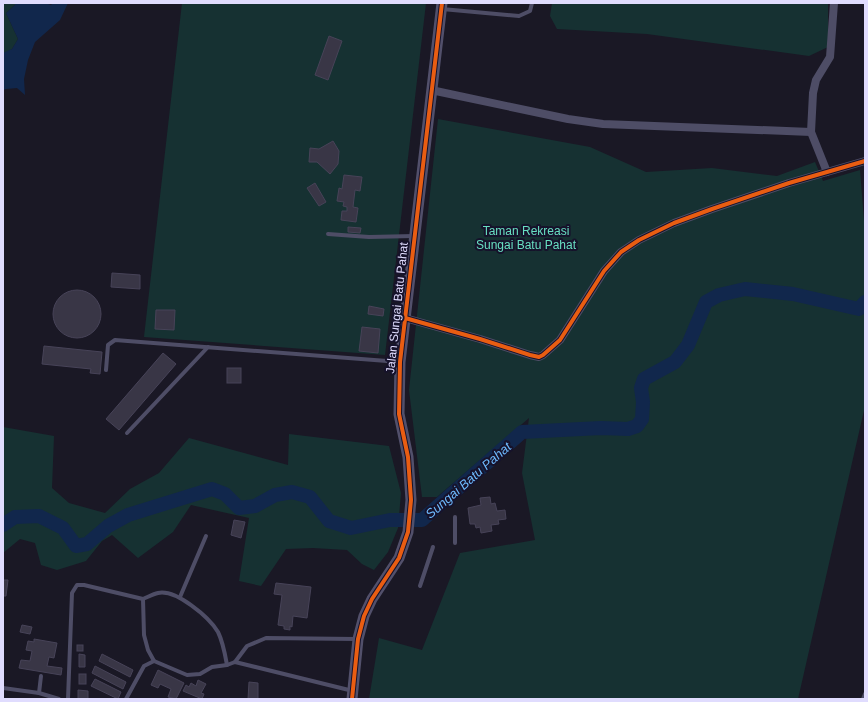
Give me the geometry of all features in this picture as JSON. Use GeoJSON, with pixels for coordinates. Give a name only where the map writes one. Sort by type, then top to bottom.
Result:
{"type":"FeatureCollection","features":[{"type":"Feature","properties":{"kind":"street"},"geometry":{"type":"LineString","coordinates":[[827,172],[811,132],[813,93],[816,80],[830,57],[834,3]]}},
{"type":"Feature","properties":{"kind":"street","name":"Jalan Sungai Batu Pahat"},"geometry":{"type":"LineString","coordinates":[[353,695],[358,639],[364,616],[372,599],[399,558],[408,532],[411,500],[408,457],[399,414],[400,362],[442,6]]}},
{"type":"Feature","properties":{"kind":"street"},"geometry":{"type":"LineString","coordinates":[[431,90],[568,119],[603,124],[811,132]]}},
{"type":"Feature","properties":{"kind":"street"},"geometry":{"type":"LineString","coordinates":[[405,318],[539,357],[560,340],[604,271],[627,248],[650,234],[674,223],[756,194],[865,161]]}},
{"type":"Feature","properties":{"kind":"lane"},"geometry":{"type":"LineString","coordinates":[[442,6],[519,16],[530,11],[532,3]]}},
{"type":"Feature","properties":{"kind":"lane"},"geometry":{"type":"LineString","coordinates":[[328,234],[369,238],[414,236]]}},
{"type":"Feature","properties":{"kind":"lane"},"geometry":{"type":"LineString","coordinates":[[106,370],[108,345],[115,340],[400,362]]}},
{"type":"Feature","properties":{"kind":"lane"},"geometry":{"type":"LineString","coordinates":[[127,433],[208,347]]}},
{"type":"Feature","properties":{"kind":"lane"},"geometry":{"type":"LineString","coordinates":[[455,517],[455,544]]}},
{"type":"Feature","properties":{"kind":"lane"},"geometry":{"type":"LineString","coordinates":[[180,597],[206,536]]}},
{"type":"Feature","properties":{"kind":"lane"},"geometry":{"type":"LineString","coordinates":[[420,586],[433,548]]}},
{"type":"Feature","properties":{"kind":"lane"},"geometry":{"type":"LineString","coordinates":[[68,699],[72,593],[77,585],[84,584],[144,599],[158,593],[180,597],[210,623],[218,632],[222,642],[227,665]]}},
{"type":"Feature","properties":{"kind":"lane"},"geometry":{"type":"LineString","coordinates":[[144,599],[144,635],[148,650],[154,661],[187,675],[200,674],[212,667],[227,665],[235,662],[247,646],[266,638],[358,639]]}},
{"type":"Feature","properties":{"kind":"lane"},"geometry":{"type":"LineString","coordinates":[[126,699],[144,666],[154,661]]}},
{"type":"Feature","properties":{"kind":"lane"},"geometry":{"type":"LineString","coordinates":[[235,662],[353,695]]}},
{"type":"Feature","properties":{"kind":"lane"},"geometry":{"type":"LineString","coordinates":[[39,693],[41,676]]}},
{"type":"Feature","properties":{"kind":"lane"},"geometry":{"type":"LineString","coordinates":[[3,688],[39,693],[59,699]]}},
{"type":"Feature","properties":{"kind":"lane"},"geometry":{"type":"LineString","coordinates":[[863,699],[865,694]]}},
{"type":"Feature","properties":{"kind":"green space"},"geometry":{"type":"Polygon","coordinates":[[[3,3],[15,3],[15,5],[6,13],[18,39],[12,49],[4,54],[3,53],[3,3]]]}},
{"type":"Feature","properties":{"kind":"green space"},"geometry":{"type":"Polygon","coordinates":[[[182,3],[426,3],[385,355],[144,337],[182,3]]]}},
{"type":"Feature","properties":{"kind":"green space"},"geometry":{"type":"Polygon","coordinates":[[[552,3],[828,3],[828,47],[809,56],[647,34],[557,29],[550,16],[552,3]]]}},
{"type":"Feature","properties":{"kind":"green space","name":"Taman Rekreasi Sungai Batu Pahat"},"geometry":{"type":"Polygon","coordinates":[[[438,119],[590,147],[646,172],[712,168],[777,176],[815,162],[823,181],[860,170],[865,233],[865,406],[798,699],[369,699],[379,638],[422,650],[460,553],[535,540],[522,473],[529,418],[437,497],[422,497],[409,390],[438,119]]]}},
{"type":"Feature","properties":{"kind":"green space"},"geometry":{"type":"Polygon","coordinates":[[[3,427],[54,436],[52,488],[69,503],[105,513],[130,489],[159,473],[189,438],[288,465],[289,434],[389,446],[401,493],[398,528],[388,552],[374,570],[362,564],[347,550],[313,548],[286,549],[261,586],[239,581],[249,518],[191,505],[173,532],[138,558],[112,535],[102,541],[86,561],[57,570],[41,565],[35,543],[20,539],[3,553],[3,427]]]}},
{"type":"Feature","properties":{"kind":"water"},"geometry":{"type":"Polygon","coordinates":[[[15,3],[45,3],[51,5],[53,3],[68,3],[60,20],[35,42],[28,60],[24,79],[25,95],[17,88],[3,90],[3,53],[12,49],[18,39],[6,13],[15,5],[15,3]]]}},
{"type":"Feature","properties":{"kind":"building"},"geometry":{"type":"Polygon","coordinates":[[[329,36],[342,41],[328,80],[315,75],[329,36]]]}},
{"type":"Feature","properties":{"kind":"building"},"geometry":{"type":"Polygon","coordinates":[[[333,141],[339,151],[338,164],[330,174],[317,162],[309,162],[310,148],[319,149],[333,141]]]}},
{"type":"Feature","properties":{"kind":"building"},"geometry":{"type":"Polygon","coordinates":[[[344,175],[362,177],[360,191],[355,190],[353,207],[358,208],[356,222],[341,220],[342,211],[347,211],[347,207],[343,206],[344,202],[337,201],[339,188],[342,189],[344,175]]]}},
{"type":"Feature","properties":{"kind":"building"},"geometry":{"type":"Polygon","coordinates":[[[315,183],[326,202],[319,206],[307,188],[315,183]]]}},
{"type":"Feature","properties":{"kind":"building"},"geometry":{"type":"Polygon","coordinates":[[[348,227],[361,228],[360,233],[348,232],[348,227]]]}},
{"type":"Feature","properties":{"kind":"building"},"geometry":{"type":"Polygon","coordinates":[[[112,273],[140,275],[140,289],[111,287],[112,273]]]}},
{"type":"Feature","properties":{"kind":"building"},"geometry":{"type":"Polygon","coordinates":[[[72,290],[82,290],[94,297],[101,309],[101,319],[94,331],[82,338],[72,338],[64,334],[57,327],[53,319],[53,309],[57,301],[64,294],[72,290]]]}},
{"type":"Feature","properties":{"kind":"building"},"geometry":{"type":"Polygon","coordinates":[[[369,306],[384,309],[383,316],[368,314],[369,306]]]}},
{"type":"Feature","properties":{"kind":"building"},"geometry":{"type":"Polygon","coordinates":[[[156,310],[175,310],[174,330],[155,329],[156,310]]]}},
{"type":"Feature","properties":{"kind":"building"},"geometry":{"type":"Polygon","coordinates":[[[362,327],[380,329],[378,353],[359,351],[362,327]]]}},
{"type":"Feature","properties":{"kind":"building"},"geometry":{"type":"Polygon","coordinates":[[[44,346],[102,352],[100,374],[90,373],[91,369],[42,364],[44,346]]]}},
{"type":"Feature","properties":{"kind":"building"},"geometry":{"type":"Polygon","coordinates":[[[163,353],[176,364],[119,430],[106,419],[163,353]]]}},
{"type":"Feature","properties":{"kind":"building"},"geometry":{"type":"Polygon","coordinates":[[[227,368],[241,368],[241,383],[227,383],[227,368]]]}},
{"type":"Feature","properties":{"kind":"building"},"geometry":{"type":"Polygon","coordinates":[[[490,497],[491,504],[495,503],[497,511],[505,510],[506,519],[498,520],[499,524],[491,525],[492,531],[481,533],[480,527],[476,528],[475,524],[470,524],[468,508],[481,505],[480,498],[490,497]]]}},
{"type":"Feature","properties":{"kind":"building"},"geometry":{"type":"Polygon","coordinates":[[[234,520],[245,522],[241,538],[231,535],[234,520]]]}},
{"type":"Feature","properties":{"kind":"building"},"geometry":{"type":"Polygon","coordinates":[[[3,580],[8,580],[6,596],[3,596],[3,580]]]}},
{"type":"Feature","properties":{"kind":"building"},"geometry":{"type":"Polygon","coordinates":[[[276,583],[311,587],[307,618],[293,616],[292,627],[290,626],[290,630],[284,629],[284,626],[278,625],[282,595],[274,594],[276,583]]]}},
{"type":"Feature","properties":{"kind":"building"},"geometry":{"type":"Polygon","coordinates":[[[22,625],[32,627],[30,634],[20,632],[22,625]]]}},
{"type":"Feature","properties":{"kind":"building"},"geometry":{"type":"Polygon","coordinates":[[[34,639],[57,643],[54,658],[49,657],[47,666],[62,668],[61,675],[19,668],[21,660],[30,661],[32,651],[26,650],[28,641],[34,642],[34,639]]]}},
{"type":"Feature","properties":{"kind":"building"},"geometry":{"type":"Polygon","coordinates":[[[77,645],[83,645],[83,651],[77,651],[77,645]]]}},
{"type":"Feature","properties":{"kind":"building"},"geometry":{"type":"Polygon","coordinates":[[[79,654],[85,655],[85,667],[79,667],[79,654]]]}},
{"type":"Feature","properties":{"kind":"building"},"geometry":{"type":"Polygon","coordinates":[[[102,654],[133,670],[130,677],[99,661],[102,654]]]}},
{"type":"Feature","properties":{"kind":"building"},"geometry":{"type":"Polygon","coordinates":[[[95,666],[126,682],[123,689],[92,673],[95,666]]]}},
{"type":"Feature","properties":{"kind":"building"},"geometry":{"type":"Polygon","coordinates":[[[158,670],[184,683],[176,699],[168,697],[171,689],[160,684],[158,688],[151,685],[158,670]]]}},
{"type":"Feature","properties":{"kind":"building"},"geometry":{"type":"Polygon","coordinates":[[[79,674],[86,674],[86,684],[79,684],[79,674]]]}},
{"type":"Feature","properties":{"kind":"building"},"geometry":{"type":"Polygon","coordinates":[[[95,679],[121,692],[118,699],[91,686],[95,679]]]}},
{"type":"Feature","properties":{"kind":"building"},"geometry":{"type":"Polygon","coordinates":[[[198,680],[206,684],[201,693],[204,694],[202,699],[183,691],[186,685],[189,687],[191,683],[196,686],[198,680]]]}},
{"type":"Feature","properties":{"kind":"building"},"geometry":{"type":"Polygon","coordinates":[[[249,682],[258,683],[258,699],[248,699],[249,682]]]}},
{"type":"Feature","properties":{"kind":"building"},"geometry":{"type":"Polygon","coordinates":[[[78,690],[88,691],[88,699],[78,699],[78,690]]]}},
{"type":"Feature","properties":{"kind":"waterway","name":"Sungai Batu Pahat"},"geometry":{"type":"LineString","coordinates":[[3,525],[15,517],[39,516],[63,528],[76,546],[87,544],[108,526],[128,515],[212,489],[225,494],[239,508],[255,506],[275,495],[292,492],[310,497],[329,521],[351,528],[390,520],[422,520],[522,432],[601,428],[628,429],[637,426],[642,419],[643,402],[641,388],[644,379],[675,362],[688,345],[706,302],[719,295],[745,289],[793,294],[859,309],[865,302]]}},
{"type":"Feature","properties":{"kind":"cycle path"},"geometry":{"type":"LineString","coordinates":[[352,699],[358,639],[364,616],[372,599],[399,558],[408,532],[411,500],[408,457],[399,414],[400,362],[442,3]]}},
{"type":"Feature","properties":{"kind":"cycle path"},"geometry":{"type":"LineString","coordinates":[[405,318],[539,357],[560,340],[604,271],[621,252],[639,240],[674,223],[712,209],[789,183],[865,161]]}}]}
